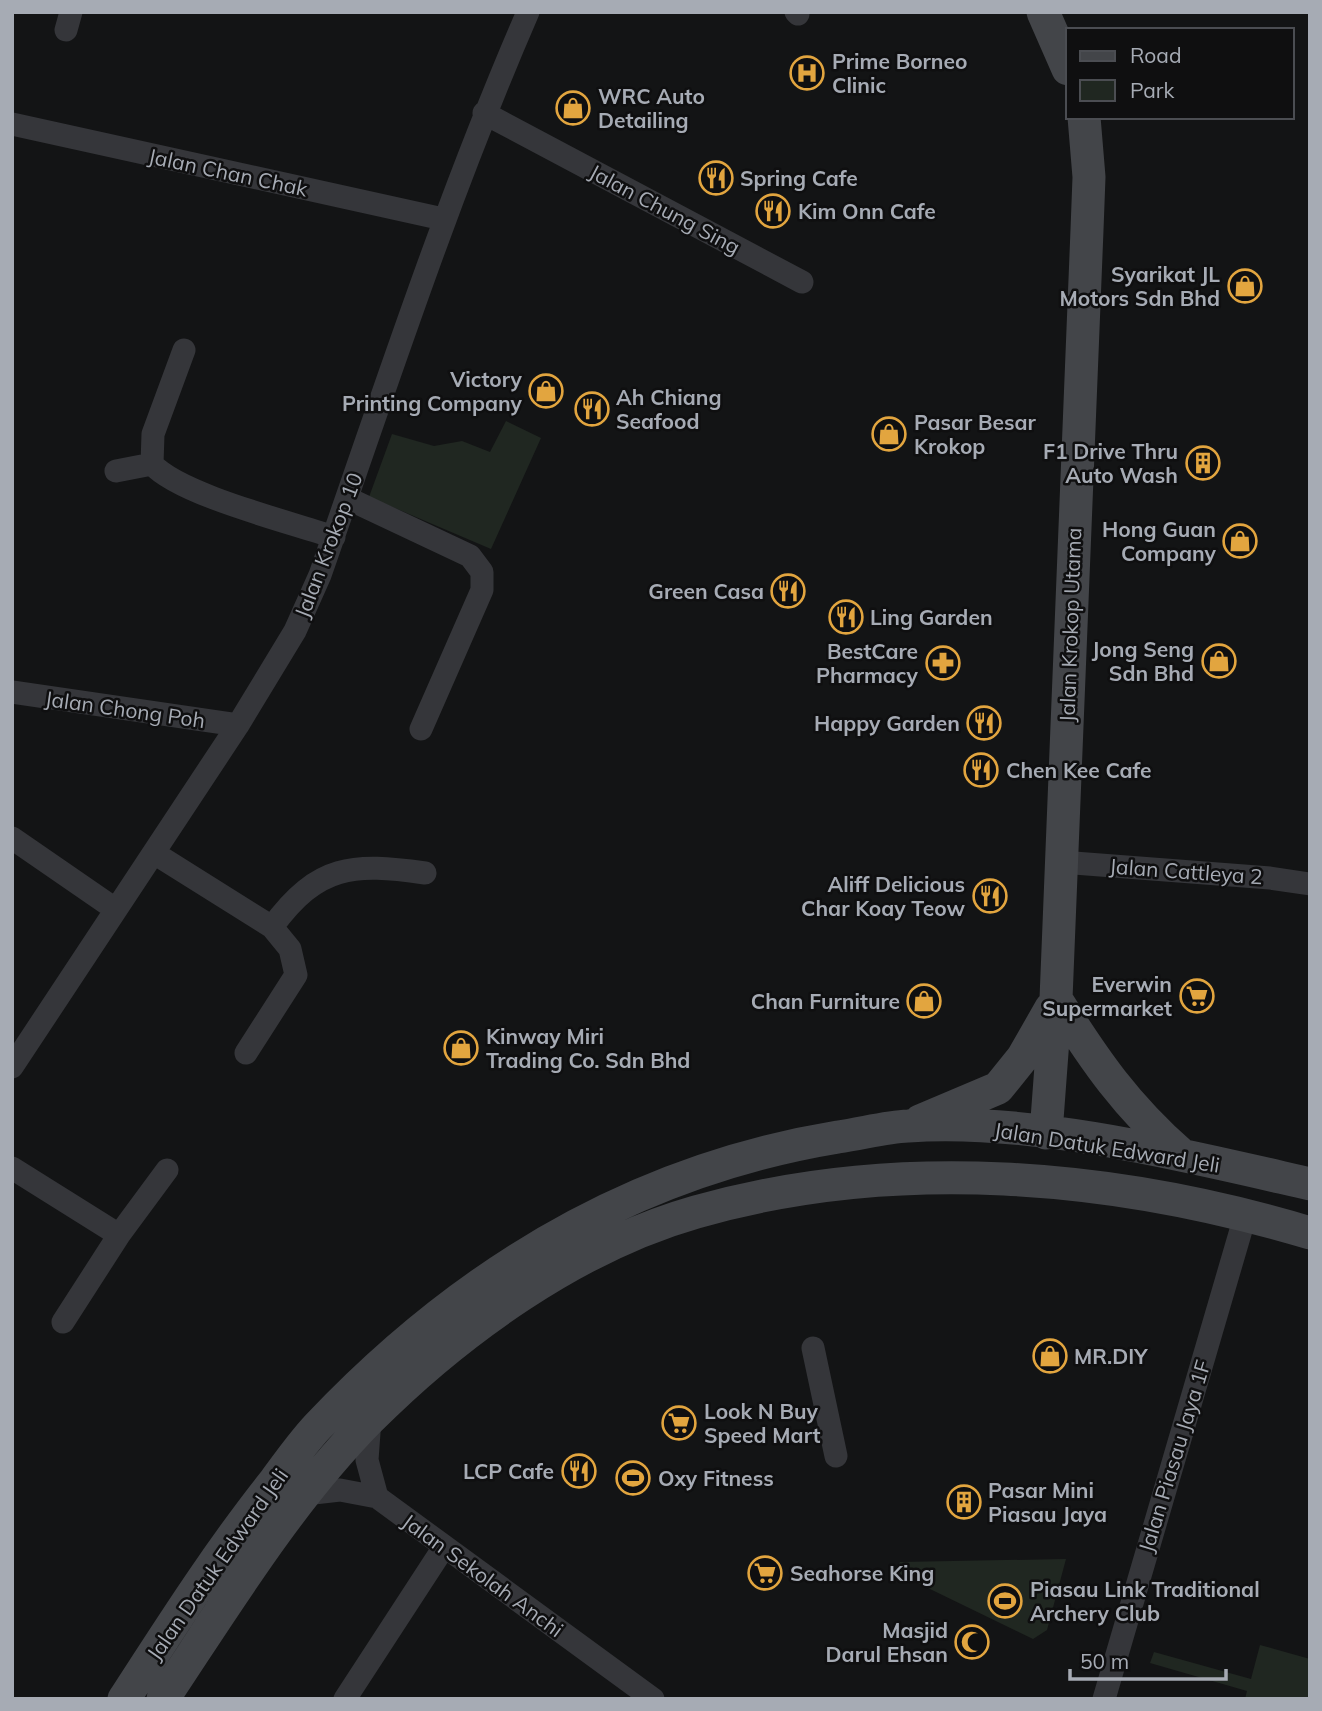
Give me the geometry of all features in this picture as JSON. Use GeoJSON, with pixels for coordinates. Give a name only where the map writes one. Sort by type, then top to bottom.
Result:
{"type":"FeatureCollection","features":[{"type":"Feature","properties":{"kind":"street","name":"Jalan Krokop 10"},"geometry":{"type":"LineString","coordinates":[[12,1067],[239,725],[295,631],[334,537],[443,219],[484,113],[528,12]]}},
{"type":"Feature","properties":{"kind":"street"},"geometry":{"type":"LineString","coordinates":[[1045,17],[1066,64]]}},
{"type":"Feature","properties":{"kind":"street","name":"Jalan Chung Sing"},"geometry":{"type":"LineString","coordinates":[[484,113],[802,282]]}},
{"type":"Feature","properties":{"kind":"street","name":"Jalan Krokop Utama"},"geometry":{"type":"LineString","coordinates":[[1046,1133],[1056,999],[1089,177],[1084,119]]}},
{"type":"Feature","properties":{"kind":"street","name":"Jalan Chan Chak"},"geometry":{"type":"LineString","coordinates":[[12,124],[443,219]]}},
{"type":"Feature","properties":{"kind":"street"},"geometry":{"type":"LineString","coordinates":[[184,350],[153,434],[152,464],[163,476],[192,489],[334,537]]}},
{"type":"Feature","properties":{"kind":"street"},"geometry":{"type":"LineString","coordinates":[[116,471],[152,464]]}},
{"type":"Feature","properties":{"kind":"street"},"geometry":{"type":"LineString","coordinates":[[347,498],[470,556],[482,572],[482,590],[421,729]]}},
{"type":"Feature","properties":{"kind":"street","name":"Jalan Chong Poh"},"geometry":{"type":"LineString","coordinates":[[12,692],[239,725]]}},
{"type":"Feature","properties":{"kind":"street"},"geometry":{"type":"LineString","coordinates":[[12,838],[115,909]]}},
{"type":"Feature","properties":{"kind":"street"},"geometry":{"type":"LineString","coordinates":[[154,853],[272,927],[290,949],[296,975],[246,1053]]}},
{"type":"Feature","properties":{"kind":"street","name":"Jalan Cattleya 2"},"geometry":{"type":"LineString","coordinates":[[1061,862],[1270,878],[1310,884]]}},
{"type":"Feature","properties":{"kind":"street"},"geometry":{"type":"LineString","coordinates":[[272,927],[292,900],[340,872],[372,866],[425,873]]}},
{"type":"Feature","properties":{"kind":"street"},"geometry":{"type":"LineString","coordinates":[[908,1126],[998,1088],[1023,1057],[1056,999],[1115,1086],[1141,1118],[1182,1155]]}},
{"type":"Feature","properties":{"kind":"street","name":"Jalan Datuk Edward Jeli"},"geometry":{"type":"LineString","coordinates":[[124,1699],[234,1532],[316,1427],[425,1324],[498,1269],[576,1223],[678,1178],[776,1147],[908,1126],[1002,1128],[1046,1133],[1182,1155],[1310,1184]]}},
{"type":"Feature","properties":{"kind":"street"},"geometry":{"type":"LineString","coordinates":[[998,1180],[1046,1133],[1105,1187]]}},
{"type":"Feature","properties":{"kind":"street"},"geometry":{"type":"LineString","coordinates":[[12,1168],[119,1236]]}},
{"type":"Feature","properties":{"kind":"street"},"geometry":{"type":"LineString","coordinates":[[63,1322],[119,1236],[167,1170]]}},
{"type":"Feature","properties":{"kind":"street","name":"Jalan Datuk Edward Jeli"},"geometry":{"type":"LineString","coordinates":[[163,1699],[228,1600],[305,1494],[370,1419],[425,1367],[544,1279],[617,1242],[684,1216],[810,1186],[917,1176],[1105,1187],[1245,1213],[1310,1233]]}},
{"type":"Feature","properties":{"kind":"street","name":"Jalan Piasau Jaya 1F"},"geometry":{"type":"LineString","coordinates":[[1104,1699],[1245,1213]]}},
{"type":"Feature","properties":{"kind":"street"},"geometry":{"type":"LineString","coordinates":[[813,1348],[836,1456]]}},
{"type":"Feature","properties":{"kind":"street"},"geometry":{"type":"LineString","coordinates":[[305,1494],[340,1490],[377,1497],[367,1460],[370,1419]]}},
{"type":"Feature","properties":{"kind":"street","name":"Jalan Sekolah Anchi"},"geometry":{"type":"LineString","coordinates":[[377,1497],[645,1696]]}},
{"type":"Feature","properties":{"kind":"street"},"geometry":{"type":"LineString","coordinates":[[345,1699],[444,1547]]}},
{"type":"Feature","properties":{"kind":"green space"},"geometry":{"type":"Polygon","coordinates":[[[506,421],[541,438],[491,549],[369,497],[392,434],[434,446],[462,441],[490,452],[506,421]]]}},
{"type":"Feature","properties":{"kind":"green space","name":"Piasau Link Traditional Archery Club"},"geometry":{"type":"Polygon","coordinates":[[[1066,1559],[1047,1630],[1033,1639],[895,1572],[900,1562],[1066,1559]]]}},
{"type":"Feature","properties":{"kind":"green space"},"geometry":{"type":"Polygon","coordinates":[[[1260,1645],[1310,1659],[1310,1699],[1245,1699],[1247,1691],[1150,1663],[1154,1652],[1251,1679],[1260,1645]]]}},
{"type":"Feature","properties":{"kind":"place","name":"Prime Borneo Clinic"},"geometry":{"type":"Point","coordinates":[807,73]}},
{"type":"Feature","properties":{"kind":"place","name":"WRC Auto Detailing"},"geometry":{"type":"Point","coordinates":[573,108]}},
{"type":"Feature","properties":{"kind":"place","name":"Spring Cafe"},"geometry":{"type":"Point","coordinates":[716,178]}},
{"type":"Feature","properties":{"kind":"place","name":"Kim Onn Cafe"},"geometry":{"type":"Point","coordinates":[773,211]}},
{"type":"Feature","properties":{"kind":"place","name":"Syarikat JL Motors Sdn Bhd"},"geometry":{"type":"Point","coordinates":[1245,286]}},
{"type":"Feature","properties":{"kind":"place","name":"Victory Printing Company"},"geometry":{"type":"Point","coordinates":[546,391]}},
{"type":"Feature","properties":{"kind":"place","name":"Ah Chiang Seafood"},"geometry":{"type":"Point","coordinates":[592,409]}},
{"type":"Feature","properties":{"kind":"place","name":"Pasar Besar Krokop"},"geometry":{"type":"Point","coordinates":[889,434]}},
{"type":"Feature","properties":{"kind":"place","name":"F1 Drive Thru Auto Wash"},"geometry":{"type":"Point","coordinates":[1203,463]}},
{"type":"Feature","properties":{"kind":"place","name":"Hong Guan Company"},"geometry":{"type":"Point","coordinates":[1240,541]}},
{"type":"Feature","properties":{"kind":"place","name":"Green Casa"},"geometry":{"type":"Point","coordinates":[788,591]}},
{"type":"Feature","properties":{"kind":"place","name":"Ling Garden"},"geometry":{"type":"Point","coordinates":[846,617]}},
{"type":"Feature","properties":{"kind":"place","name":"Jong Seng Sdn Bhd"},"geometry":{"type":"Point","coordinates":[1219,661]}},
{"type":"Feature","properties":{"kind":"place","name":"BestCare Pharmacy"},"geometry":{"type":"Point","coordinates":[943,663]}},
{"type":"Feature","properties":{"kind":"place","name":"Happy Garden"},"geometry":{"type":"Point","coordinates":[984,723]}},
{"type":"Feature","properties":{"kind":"place","name":"Chen Kee Cafe"},"geometry":{"type":"Point","coordinates":[981,770]}},
{"type":"Feature","properties":{"kind":"place","name":"Aliff Delicious Char Koay Teow"},"geometry":{"type":"Point","coordinates":[990,896]}},
{"type":"Feature","properties":{"kind":"place","name":"Everwin Supermarket"},"geometry":{"type":"Point","coordinates":[1197,996]}},
{"type":"Feature","properties":{"kind":"place","name":"Chan Furniture"},"geometry":{"type":"Point","coordinates":[924,1001]}},
{"type":"Feature","properties":{"kind":"place","name":"Kinway Miri Trading Co. Sdn Bhd"},"geometry":{"type":"Point","coordinates":[461,1048]}},
{"type":"Feature","properties":{"kind":"place","name":"MR.DIY"},"geometry":{"type":"Point","coordinates":[1050,1356]}},
{"type":"Feature","properties":{"kind":"place","name":"Look N Buy Speed Mart"},"geometry":{"type":"Point","coordinates":[679,1423]}},
{"type":"Feature","properties":{"kind":"place","name":"LCP Cafe"},"geometry":{"type":"Point","coordinates":[579,1471]}},
{"type":"Feature","properties":{"kind":"place","name":"Oxy Fitness"},"geometry":{"type":"Point","coordinates":[633,1478]}},
{"type":"Feature","properties":{"kind":"place","name":"Pasar Mini Piasau Jaya"},"geometry":{"type":"Point","coordinates":[964,1502]}},
{"type":"Feature","properties":{"kind":"place","name":"Seahorse King"},"geometry":{"type":"Point","coordinates":[765,1573]}},
{"type":"Feature","properties":{"kind":"place","name":"Piasau Link Traditional Archery Club"},"geometry":{"type":"Point","coordinates":[1005,1601]}},
{"type":"Feature","properties":{"kind":"place","name":"Masjid Darul Ehsan"},"geometry":{"type":"Point","coordinates":[972,1642]}}]}
